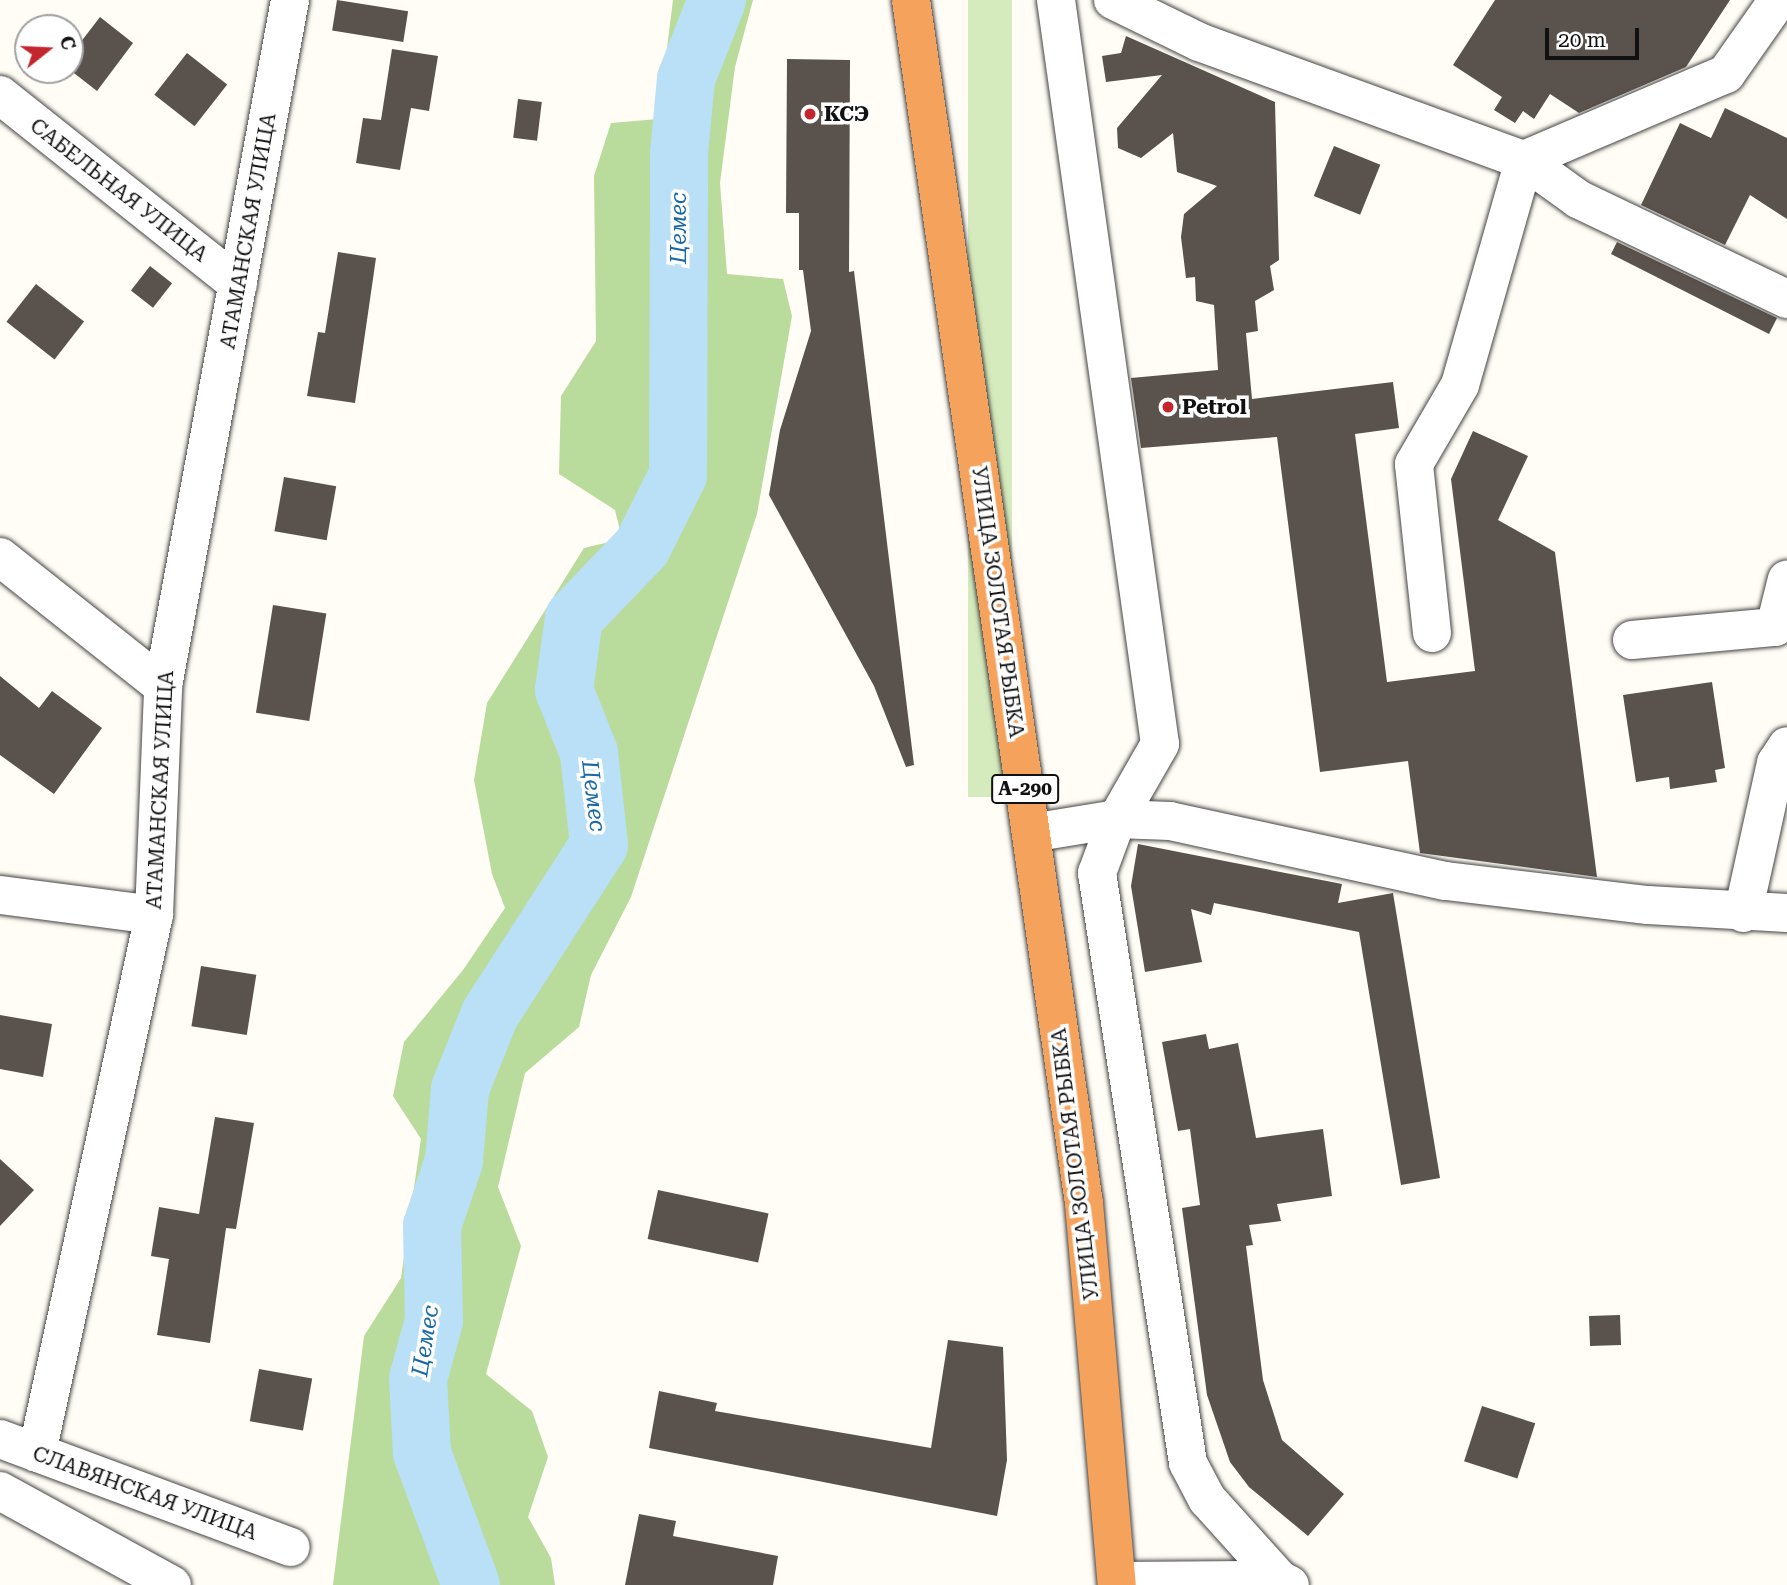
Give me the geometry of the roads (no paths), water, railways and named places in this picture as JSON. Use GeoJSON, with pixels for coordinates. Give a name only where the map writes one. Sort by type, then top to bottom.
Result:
{"type":"FeatureCollection","features":[{"type":"Feature","properties":{"kind":"highway","name":"УЛИЦА ЗОЛОТАЯ РЫБКА"},"geometry":{"type":"LineString","coordinates":[[911,0],[1084,1203],[1117,1583]]}},
{"type":"Feature","properties":{"kind":"street","name":"АТАМАНСКАЯ УЛИЦА"},"geometry":{"type":"LineString","coordinates":[[37,1454],[154,915],[163,686],[290,0]]}},
{"type":"Feature","properties":{"kind":"street"},"geometry":{"type":"LineString","coordinates":[[1056,0],[1160,744],[1117,820],[1097,873],[1188,1463],[1207,1499],[1285,1582]]}},
{"type":"Feature","properties":{"kind":"street"},"geometry":{"type":"LineString","coordinates":[[1113,0],[1199,42],[1524,160],[1578,199],[1787,299]]}},
{"type":"Feature","properties":{"kind":"street"},"geometry":{"type":"LineString","coordinates":[[1524,160],[1726,74],[1778,0]]}},
{"type":"Feature","properties":{"kind":"street","name":"САБЕЛЬНАЯ УЛИЦА"},"geometry":{"type":"LineString","coordinates":[[0,96],[238,284]]}},
{"type":"Feature","properties":{"kind":"street"},"geometry":{"type":"LineString","coordinates":[[1433,633],[1413,464],[1460,385],[1524,160]]}},
{"type":"Feature","properties":{"kind":"street"},"geometry":{"type":"LineString","coordinates":[[0,557],[163,686]]}},
{"type":"Feature","properties":{"kind":"street"},"geometry":{"type":"LineString","coordinates":[[1632,640],[1775,627],[1787,579]]}},
{"type":"Feature","properties":{"kind":"street"},"geometry":{"type":"LineString","coordinates":[[1743,913],[1776,763],[1787,746]]}},
{"type":"Feature","properties":{"kind":"street"},"geometry":{"type":"LineString","coordinates":[[1031,833],[1117,820],[1170,821],[1446,881],[1743,913],[1787,913]]}},
{"type":"Feature","properties":{"kind":"street"},"geometry":{"type":"LineString","coordinates":[[0,894],[154,915]]}},
{"type":"Feature","properties":{"kind":"street","name":"СЛАВЯНСКАЯ УЛИЦА"},"geometry":{"type":"LineString","coordinates":[[0,1439],[291,1546]]}},
{"type":"Feature","properties":{"kind":"street"},"geometry":{"type":"LineString","coordinates":[[0,1491],[172,1585]]}},
{"type":"Feature","properties":{"kind":"street"},"geometry":{"type":"LineString","coordinates":[[1117,1583],[1285,1582]]}},
{"type":"Feature","properties":{"kind":"waterway","name":"Цемес"},"geometry":{"type":"LineString","coordinates":[[471,1585],[422,1453],[418,1379],[434,1321],[432,1226],[454,1161],[460,1089],[490,1014],[599,845],[589,753],[564,690],[574,618],[642,547],[678,475],[679,153],[686,79],[717,0]]}},
{"type":"Feature","properties":{"kind":"place","name":"КСЭ"},"geometry":{"type":"Point","coordinates":[810,114]}},
{"type":"Feature","properties":{"kind":"place","name":"Petrol"},"geometry":{"type":"Point","coordinates":[1168,407]}}]}
